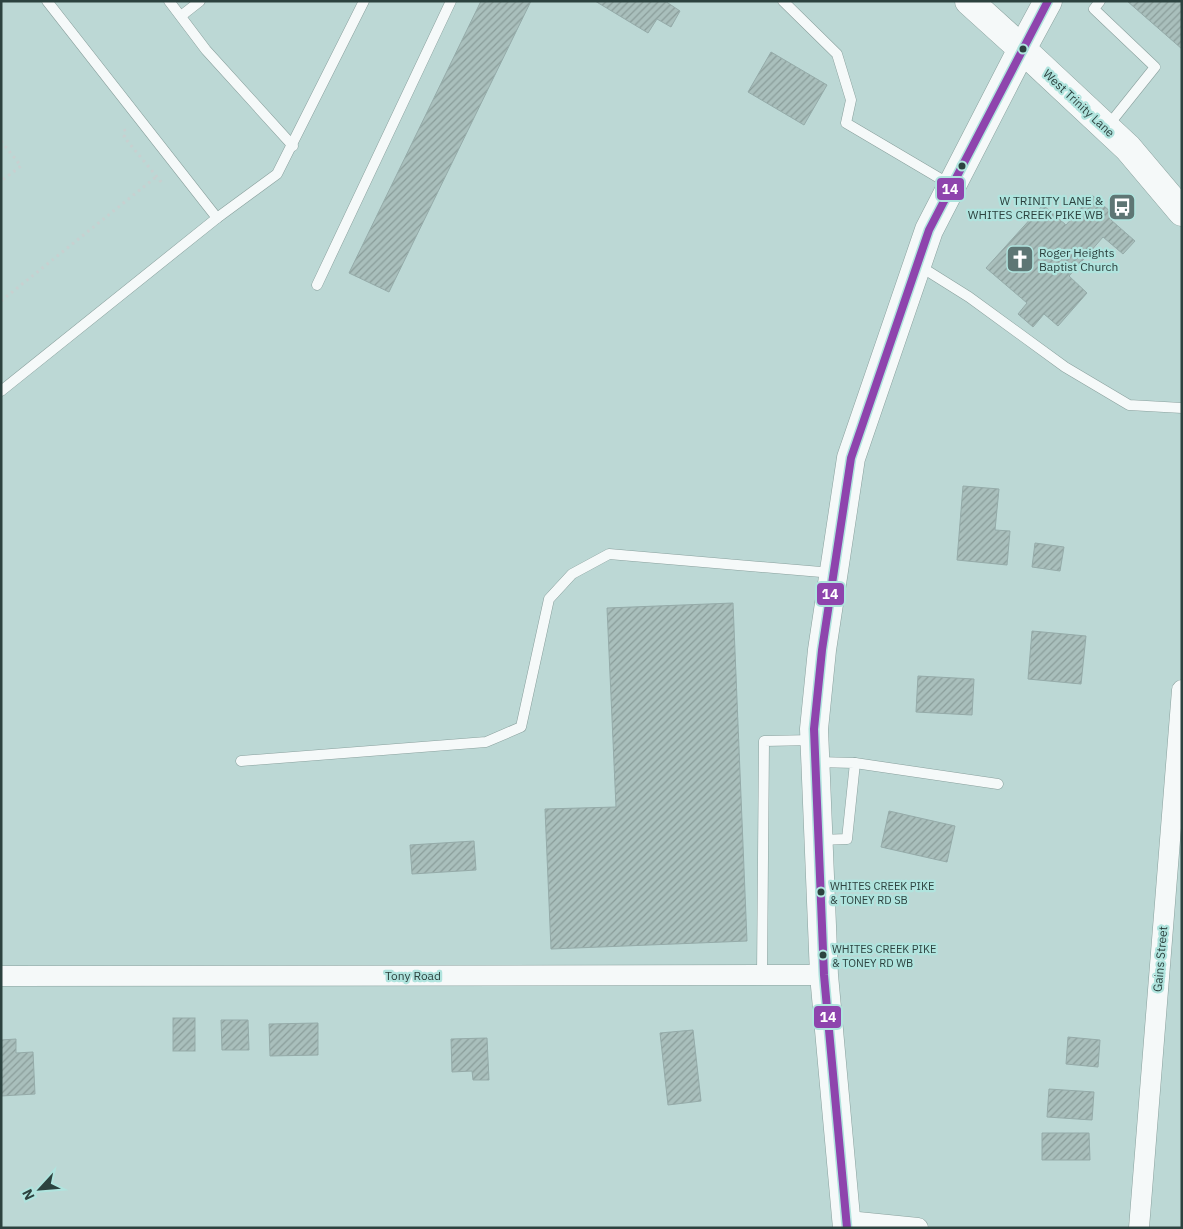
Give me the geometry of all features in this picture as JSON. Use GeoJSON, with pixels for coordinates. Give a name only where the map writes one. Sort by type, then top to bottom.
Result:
{"type":"FeatureCollection","features":[{"type":"Feature","properties":{"kind":"main road","name":"West Trinity Lane"},"geometry":{"type":"LineString","coordinates":[[969,1],[1128,148],[1182,212]]}},
{"type":"Feature","properties":{"kind":"main road"},"geometry":{"type":"LineString","coordinates":[[847,1224],[824,975],[815,751],[822,650],[851,458],[929,230],[1048,1]]}},
{"type":"Feature","properties":{"kind":"street","name":"Gains Street"},"geometry":{"type":"LineString","coordinates":[[1139,1228],[1182,690]]}},
{"type":"Feature","properties":{"kind":"street","name":"Tony Road"},"geometry":{"type":"LineString","coordinates":[[1,976],[824,975]]}},
{"type":"Feature","properties":{"kind":"street"},"geometry":{"type":"LineString","coordinates":[[847,1224],[918,1228]]}},
{"type":"Feature","properties":{"kind":"lane"},"geometry":{"type":"LineString","coordinates":[[47,1],[217,218]]}},
{"type":"Feature","properties":{"kind":"lane"},"geometry":{"type":"LineString","coordinates":[[169,1],[206,50],[293,146]]}},
{"type":"Feature","properties":{"kind":"lane"},"geometry":{"type":"LineString","coordinates":[[181,16],[200,1]]}},
{"type":"Feature","properties":{"kind":"lane"},"geometry":{"type":"LineString","coordinates":[[1,391],[217,218],[277,174],[293,146],[364,1]]}},
{"type":"Feature","properties":{"kind":"lane"},"geometry":{"type":"LineString","coordinates":[[317,285],[451,1]]}},
{"type":"Feature","properties":{"kind":"lane"},"geometry":{"type":"LineString","coordinates":[[783,1],[837,54],[851,100],[846,123],[952,185]]}},
{"type":"Feature","properties":{"kind":"lane"},"geometry":{"type":"LineString","coordinates":[[1100,1],[1094,9],[1156,67],[1107,128]]}},
{"type":"Feature","properties":{"kind":"lane"},"geometry":{"type":"LineString","coordinates":[[917,264],[969,297],[1065,367],[1129,405],[1182,408]]}},
{"type":"Feature","properties":{"kind":"lane"},"geometry":{"type":"LineString","coordinates":[[242,761],[486,742],[521,727],[549,600],[572,574],[608,554],[834,573]]}},
{"type":"Feature","properties":{"kind":"lane"},"geometry":{"type":"LineString","coordinates":[[762,975],[764,741],[815,751],[855,763],[998,784]]}},
{"type":"Feature","properties":{"kind":"lane"},"geometry":{"type":"LineString","coordinates":[[819,840],[847,839],[855,763]]}},
{"type":"Feature","properties":{"kind":"path"},"geometry":{"type":"LineString","coordinates":[[1,141],[21,166],[1,181]]}},
{"type":"Feature","properties":{"kind":"path"},"geometry":{"type":"LineString","coordinates":[[1,302],[156,177]]}},
{"type":"Feature","properties":{"kind":"building"},"geometry":{"type":"Polygon","coordinates":[[[481,1],[531,1],[389,292],[349,273],[481,1]]]}},
{"type":"Feature","properties":{"kind":"building"},"geometry":{"type":"Polygon","coordinates":[[[595,1],[665,1],[680,11],[671,27],[657,19],[648,33],[595,1]]]}},
{"type":"Feature","properties":{"kind":"building"},"geometry":{"type":"Polygon","coordinates":[[[1127,1],[1182,1],[1182,49],[1127,1]]]}},
{"type":"Feature","properties":{"kind":"building"},"geometry":{"type":"Polygon","coordinates":[[[771,52],[827,85],[804,125],[748,92],[771,52]]]}},
{"type":"Feature","properties":{"kind":"building"},"geometry":{"type":"Polygon","coordinates":[[[1092,195],[1114,215],[1111,220],[1135,241],[1123,254],[1103,237],[1069,276],[1087,293],[1058,326],[1044,314],[1033,327],[1018,314],[1027,303],[986,268],[1043,205],[1066,225],[1092,195]]]}},
{"type":"Feature","properties":{"kind":"building"},"geometry":{"type":"Polygon","coordinates":[[[963,486],[999,489],[995,530],[1010,531],[1007,565],[957,560],[963,486]]]}},
{"type":"Feature","properties":{"kind":"building"},"geometry":{"type":"Polygon","coordinates":[[[1035,543],[1064,547],[1060,571],[1032,567],[1035,543]]]}},
{"type":"Feature","properties":{"kind":"building"},"geometry":{"type":"Polygon","coordinates":[[[733,603],[747,941],[551,949],[545,809],[616,807],[607,608],[733,603]]]}},
{"type":"Feature","properties":{"kind":"building"},"geometry":{"type":"Polygon","coordinates":[[[1032,631],[1086,636],[1081,684],[1028,679],[1032,631]]]}},
{"type":"Feature","properties":{"kind":"building"},"geometry":{"type":"Polygon","coordinates":[[[918,676],[974,679],[972,715],[916,712],[918,676]]]}},
{"type":"Feature","properties":{"kind":"building"},"geometry":{"type":"Polygon","coordinates":[[[889,811],[955,826],[947,862],[881,847],[889,811]]]}},
{"type":"Feature","properties":{"kind":"building"},"geometry":{"type":"Polygon","coordinates":[[[474,841],[476,870],[412,874],[410,845],[474,841]]]}},
{"type":"Feature","properties":{"kind":"building"},"geometry":{"type":"Polygon","coordinates":[[[173,1018],[195,1018],[195,1051],[173,1051],[173,1018]]]}},
{"type":"Feature","properties":{"kind":"building"},"geometry":{"type":"Polygon","coordinates":[[[221,1020],[248,1020],[249,1050],[222,1050],[221,1020]]]}},
{"type":"Feature","properties":{"kind":"building"},"geometry":{"type":"Polygon","coordinates":[[[318,1023],[318,1055],[270,1056],[269,1024],[318,1023]]]}},
{"type":"Feature","properties":{"kind":"building"},"geometry":{"type":"Polygon","coordinates":[[[693,1030],[701,1101],[668,1105],[660,1033],[693,1030]]]}},
{"type":"Feature","properties":{"kind":"building"},"geometry":{"type":"Polygon","coordinates":[[[1068,1037],[1100,1040],[1098,1067],[1066,1064],[1068,1037]]]}},
{"type":"Feature","properties":{"kind":"building"},"geometry":{"type":"Polygon","coordinates":[[[487,1038],[489,1080],[473,1080],[472,1071],[452,1072],[451,1039],[487,1038]]]}},
{"type":"Feature","properties":{"kind":"building"},"geometry":{"type":"Polygon","coordinates":[[[16,1039],[16,1053],[33,1052],[35,1094],[1,1096],[1,1040],[16,1039]]]}},
{"type":"Feature","properties":{"kind":"building"},"geometry":{"type":"Polygon","coordinates":[[[1049,1089],[1094,1092],[1092,1120],[1047,1117],[1049,1089]]]}},
{"type":"Feature","properties":{"kind":"building"},"geometry":{"type":"Polygon","coordinates":[[[1042,1133],[1089,1133],[1090,1160],[1042,1160],[1042,1133]]]}},
{"type":"Feature","properties":{"kind":"transit line","name":"14"},"geometry":{"type":"LineString","coordinates":[[847,1228],[824,975],[814,729],[822,650],[851,458],[929,230],[1048,1]]}},
{"type":"Feature","properties":{"kind":"place","name":"W TRINITY LANE & WHITES CREEK PIKE WB"},"geometry":{"type":"Point","coordinates":[1122,207]}},
{"type":"Feature","properties":{"kind":"place","name":"Roger Heights Baptist Church"},"geometry":{"type":"Point","coordinates":[1020,259]}},
{"type":"Feature","properties":{"kind":"place","name":"WHITES CREEK PIKE & TONEY RD SB"},"geometry":{"type":"Point","coordinates":[821,892]}},
{"type":"Feature","properties":{"kind":"place","name":"WHITES CREEK PIKE & TONEY RD WB"},"geometry":{"type":"Point","coordinates":[823,955]}}]}
